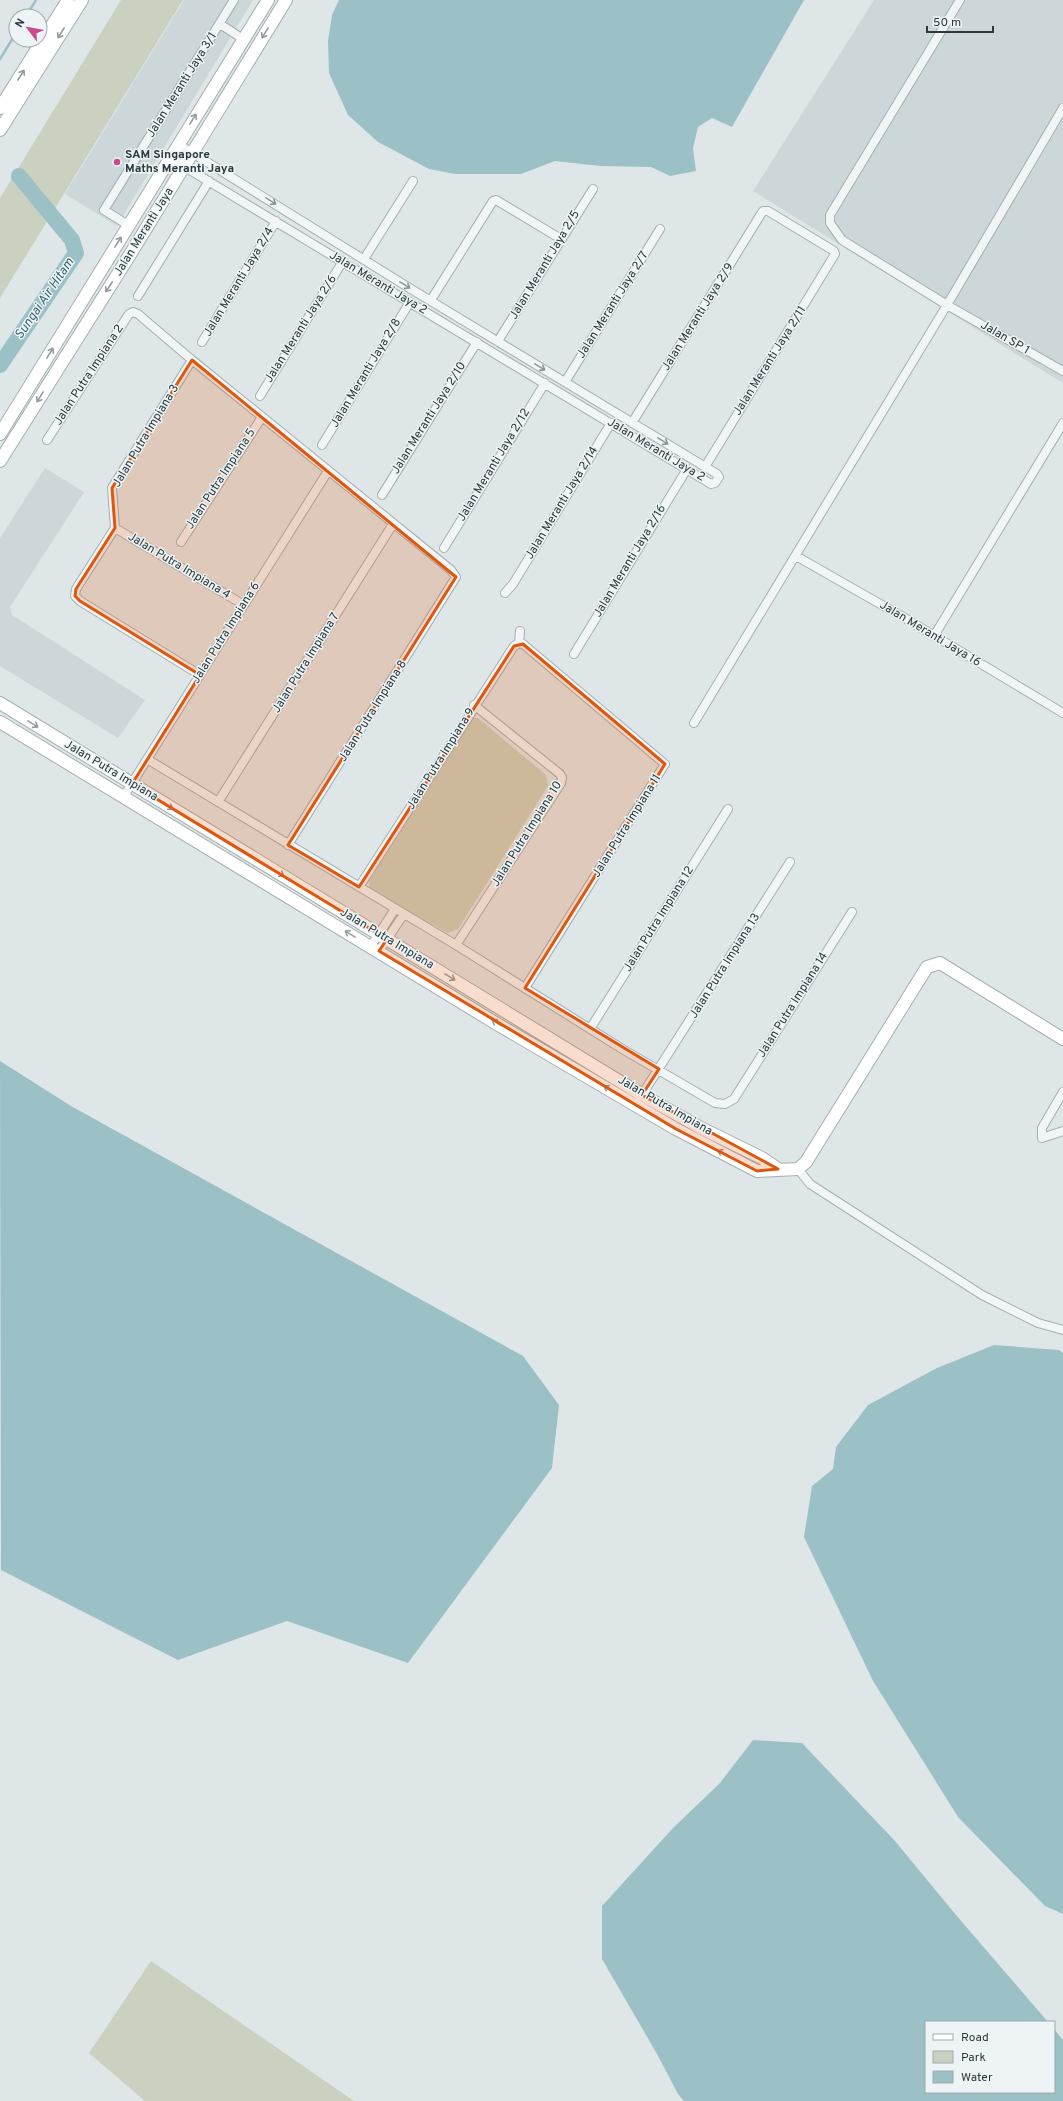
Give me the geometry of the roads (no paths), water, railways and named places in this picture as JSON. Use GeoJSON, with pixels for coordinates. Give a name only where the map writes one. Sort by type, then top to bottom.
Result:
{"type":"FeatureCollection","features":[{"type":"Feature","properties":{"kind":"street"},"geometry":{"type":"LineString","coordinates":[[0,108],[68,0]]}},
{"type":"Feature","properties":{"kind":"street"},"geometry":{"type":"LineString","coordinates":[[0,130],[82,0]]}},
{"type":"Feature","properties":{"kind":"street","name":"Jalan Meranti Jaya 3/1"},"geometry":{"type":"LineString","coordinates":[[128,225],[104,210],[234,0]]}},
{"type":"Feature","properties":{"kind":"street","name":"Jalan Meranti Jaya"},"geometry":{"type":"LineString","coordinates":[[1,431],[268,0]]}},
{"type":"Feature","properties":{"kind":"street","name":"Jalan Meranti Jaya"},"geometry":{"type":"LineString","coordinates":[[0,461],[4,447],[14,438],[193,153],[286,0]]}},
{"type":"Feature","properties":{"kind":"street","name":"Jalan SP 1"},"geometry":{"type":"LineString","coordinates":[[960,0],[830,215],[830,223],[842,240],[947,305],[1063,371]]}},
{"type":"Feature","properties":{"kind":"street"},"geometry":{"type":"LineString","coordinates":[[220,24],[243,39]]}},
{"type":"Feature","properties":{"kind":"street"},"geometry":{"type":"LineString","coordinates":[[694,723],[947,305],[1063,108]]}},
{"type":"Feature","properties":{"kind":"street","name":"Jalan Meranti Jaya 2"},"geometry":{"type":"LineString","coordinates":[[170,158],[711,484],[714,483],[719,476],[384,272],[178,144]]}},
{"type":"Feature","properties":{"kind":"street"},"geometry":{"type":"LineString","coordinates":[[138,296],[209,181]]}},
{"type":"Feature","properties":{"kind":"street"},"geometry":{"type":"LineString","coordinates":[[364,259],[413,181]]}},
{"type":"Feature","properties":{"kind":"street","name":"Jalan Meranti Jaya 2/5"},"geometry":{"type":"LineString","coordinates":[[498,341],[593,189]]}},
{"type":"Feature","properties":{"kind":"street"},"geometry":{"type":"LineString","coordinates":[[249,205],[257,192]]}},
{"type":"Feature","properties":{"kind":"street"},"geometry":{"type":"LineString","coordinates":[[431,300],[493,201],[496,200],[561,240]]}},
{"type":"Feature","properties":{"kind":"street","name":"Jalan Meranti Jaya 2/9"},"geometry":{"type":"LineString","coordinates":[[632,422],[764,211],[768,211],[834,251],[835,254]]}},
{"type":"Feature","properties":{"kind":"street","name":"Jalan Meranti Jaya 2/4"},"geometry":{"type":"LineString","coordinates":[[202,342],[276,221]]}},
{"type":"Feature","properties":{"kind":"street","name":"Jalan Meranti Jaya 2/7"},"geometry":{"type":"LineString","coordinates":[[565,382],[660,229]]}},
{"type":"Feature","properties":{"kind":"street","name":"Jalan Meranti Jaya 2/11"},"geometry":{"type":"LineString","coordinates":[[705,467],[835,254]]}},
{"type":"Feature","properties":{"kind":"street","name":"Jalan Meranti Jaya 2/6"},"geometry":{"type":"LineString","coordinates":[[260,396],[343,262]]}},
{"type":"Feature","properties":{"kind":"street"},"geometry":{"type":"LineString","coordinates":[[378,283],[384,272]]}},
{"type":"Feature","properties":{"kind":"street","name":"Jalan Meranti Jaya 2/8"},"geometry":{"type":"LineString","coordinates":[[322,445],[410,302]]}},
{"type":"Feature","properties":{"kind":"street","name":"Jalan Putra Impiana 2"},"geometry":{"type":"LineString","coordinates":[[47,440],[129,314],[133,312],[138,314],[192,360]]}},
{"type":"Feature","properties":{"kind":"street","name":"Jalan Meranti Jaya 2/10"},"geometry":{"type":"LineString","coordinates":[[382,495],[477,342]]}},
{"type":"Feature","properties":{"kind":"street"},"geometry":{"type":"LineString","coordinates":[[510,362],[516,352]]}},
{"type":"Feature","properties":{"kind":"street"},"geometry":{"type":"LineString","coordinates":[[192,360],[393,524]]}},
{"type":"Feature","properties":{"kind":"street","name":"Jalan Putra Impiana 3"},"geometry":{"type":"LineString","coordinates":[[115,528],[112,488],[192,360]]}},
{"type":"Feature","properties":{"kind":"street","name":"Jalan Meranti Jaya 2/12"},"geometry":{"type":"LineString","coordinates":[[444,548],[545,383]]}},
{"type":"Feature","properties":{"kind":"street","name":"Jalan Putra Impiana 5"},"geometry":{"type":"LineString","coordinates":[[181,542],[262,417]]}},
{"type":"Feature","properties":{"kind":"street"},"geometry":{"type":"LineString","coordinates":[[934,636],[1063,422]]}},
{"type":"Feature","properties":{"kind":"street","name":"Jalan Meranti Jaya 2/14"},"geometry":{"type":"LineString","coordinates":[[505,593],[513,584],[611,423]]}},
{"type":"Feature","properties":{"kind":"street"},"geometry":{"type":"LineString","coordinates":[[1,431],[14,438]]}},
{"type":"Feature","properties":{"kind":"street","name":"Jalan Meranti Jaya 2/16"},"geometry":{"type":"LineString","coordinates":[[574,654],[687,469]]}},
{"type":"Feature","properties":{"kind":"street","name":"Jalan Putra Impiana 6"},"geometry":{"type":"LineString","coordinates":[[124,796],[328,471]]}},
{"type":"Feature","properties":{"kind":"street","name":"Jalan Putra Impiana 8"},"geometry":{"type":"LineString","coordinates":[[288,845],[456,577],[451,570],[393,524]]}},
{"type":"Feature","properties":{"kind":"street","name":"Jalan Putra Impiana 7"},"geometry":{"type":"LineString","coordinates":[[218,802],[393,524]]}},
{"type":"Feature","properties":{"kind":"street"},"geometry":{"type":"LineString","coordinates":[[115,528],[76,589],[75,596],[80,601],[200,675]]}},
{"type":"Feature","properties":{"kind":"street","name":"Jalan Putra Impiana 4"},"geometry":{"type":"LineString","coordinates":[[115,528],[244,605]]}},
{"type":"Feature","properties":{"kind":"street","name":"Jalan Meranti Jaya 16"},"geometry":{"type":"LineString","coordinates":[[796,556],[1063,713]]}},
{"type":"Feature","properties":{"kind":"street"},"geometry":{"type":"LineString","coordinates":[[519,642],[520,631]]}},
{"type":"Feature","properties":{"kind":"street","name":"Jalan Putra Impiana 9"},"geometry":{"type":"LineString","coordinates":[[359,887],[474,705],[514,646],[519,642]]}},
{"type":"Feature","properties":{"kind":"street","name":"Jalan Putra Impiana 11"},"geometry":{"type":"LineString","coordinates":[[519,642],[665,764],[525,988]]}},
{"type":"Feature","properties":{"kind":"street","name":"Jalan Putra Impiana"},"geometry":{"type":"LineString","coordinates":[[0,703],[383,936],[639,1100],[682,1132],[757,1171],[778,1169]]}},
{"type":"Feature","properties":{"kind":"street","name":"Jalan Putra Impiana 10"},"geometry":{"type":"LineString","coordinates":[[456,945],[561,783],[562,778],[560,774],[474,705]]}},
{"type":"Feature","properties":{"kind":"street","name":"Jalan Putra Impiana"},"geometry":{"type":"LineString","coordinates":[[0,722],[375,948],[497,1024],[639,1100],[762,1158],[778,1169]]}},
{"type":"Feature","properties":{"kind":"street"},"geometry":{"type":"LineString","coordinates":[[147,759],[660,1069]]}},
{"type":"Feature","properties":{"kind":"street","name":"Jalan Putra Impiana 12"},"geometry":{"type":"LineString","coordinates":[[590,1028],[728,809]]}},
{"type":"Feature","properties":{"kind":"street","name":"Jalan Putra Impiana 13"},"geometry":{"type":"LineString","coordinates":[[639,1100],[790,862]]}},
{"type":"Feature","properties":{"kind":"street"},"geometry":{"type":"LineString","coordinates":[[375,948],[383,936],[395,909]]}},
{"type":"Feature","properties":{"kind":"street","name":"Jalan Putra Impiana 14"},"geometry":{"type":"LineString","coordinates":[[660,1069],[715,1103],[725,1104],[734,1099],[852,912]]}},
{"type":"Feature","properties":{"kind":"street"},"geometry":{"type":"LineString","coordinates":[[383,936],[404,914]]}},
{"type":"Feature","properties":{"kind":"street"},"geometry":{"type":"LineString","coordinates":[[778,1169],[798,1169],[806,1162],[927,967],[940,963],[1063,1039]]}},
{"type":"Feature","properties":{"kind":"street"},"geometry":{"type":"LineString","coordinates":[[1063,1092],[1042,1128],[1042,1138],[1063,1131]]}},
{"type":"Feature","properties":{"kind":"street"},"geometry":{"type":"LineString","coordinates":[[798,1169],[810,1184],[982,1295],[1038,1323],[1063,1330]]}},
{"type":"Feature","properties":{"kind":"water"},"geometry":{"type":"Polygon","coordinates":[[[339,0],[804,0],[732,127],[712,118],[698,127],[693,148],[696,171],[670,176],[651,167],[600,166],[555,161],[521,174],[455,174],[429,169],[378,142],[348,115],[329,73],[328,41],[332,15],[339,0]]]}},
{"type":"Feature","properties":{"kind":"water"},"geometry":{"type":"Polygon","coordinates":[[[0,1061],[71,1106],[523,1356],[559,1405],[552,1468],[408,1663],[287,1621],[178,1660],[1,1570],[0,1061]]]}},
{"type":"Feature","properties":{"kind":"water"},"geometry":{"type":"Polygon","coordinates":[[[994,1345],[1059,1350],[1063,1353],[1063,1914],[1045,1906],[958,1817],[873,1681],[804,1537],[812,1486],[833,1469],[836,1447],[868,1405],[937,1368],[994,1345]]]}},
{"type":"Feature","properties":{"kind":"water"},"geometry":{"type":"Polygon","coordinates":[[[753,1740],[802,1743],[895,1841],[1047,2021],[925,2021],[925,2093],[1055,2093],[1055,2030],[1063,2040],[1063,2101],[684,2101],[678,2094],[657,2054],[602,1959],[602,1906],[673,1828],[720,1783],[753,1740]]]}},
{"type":"Feature","properties":{"kind":"waterway","name":"Sungai Air Hitam"},"geometry":{"type":"LineString","coordinates":[[31,8],[36,0]]}},
{"type":"Feature","properties":{"kind":"waterway","name":"Sungai Air Hitam"},"geometry":{"type":"LineString","coordinates":[[0,59],[8,46]]}},
{"type":"Feature","properties":{"kind":"waterway","name":"Sungai Air Hitam"},"geometry":{"type":"LineString","coordinates":[[0,365],[76,253],[72,240],[19,176]]}},
{"type":"Feature","properties":{"kind":"place","name":"SAM Singapore Maths Meranti Jaya"},"geometry":{"type":"Point","coordinates":[117,162]}}]}
